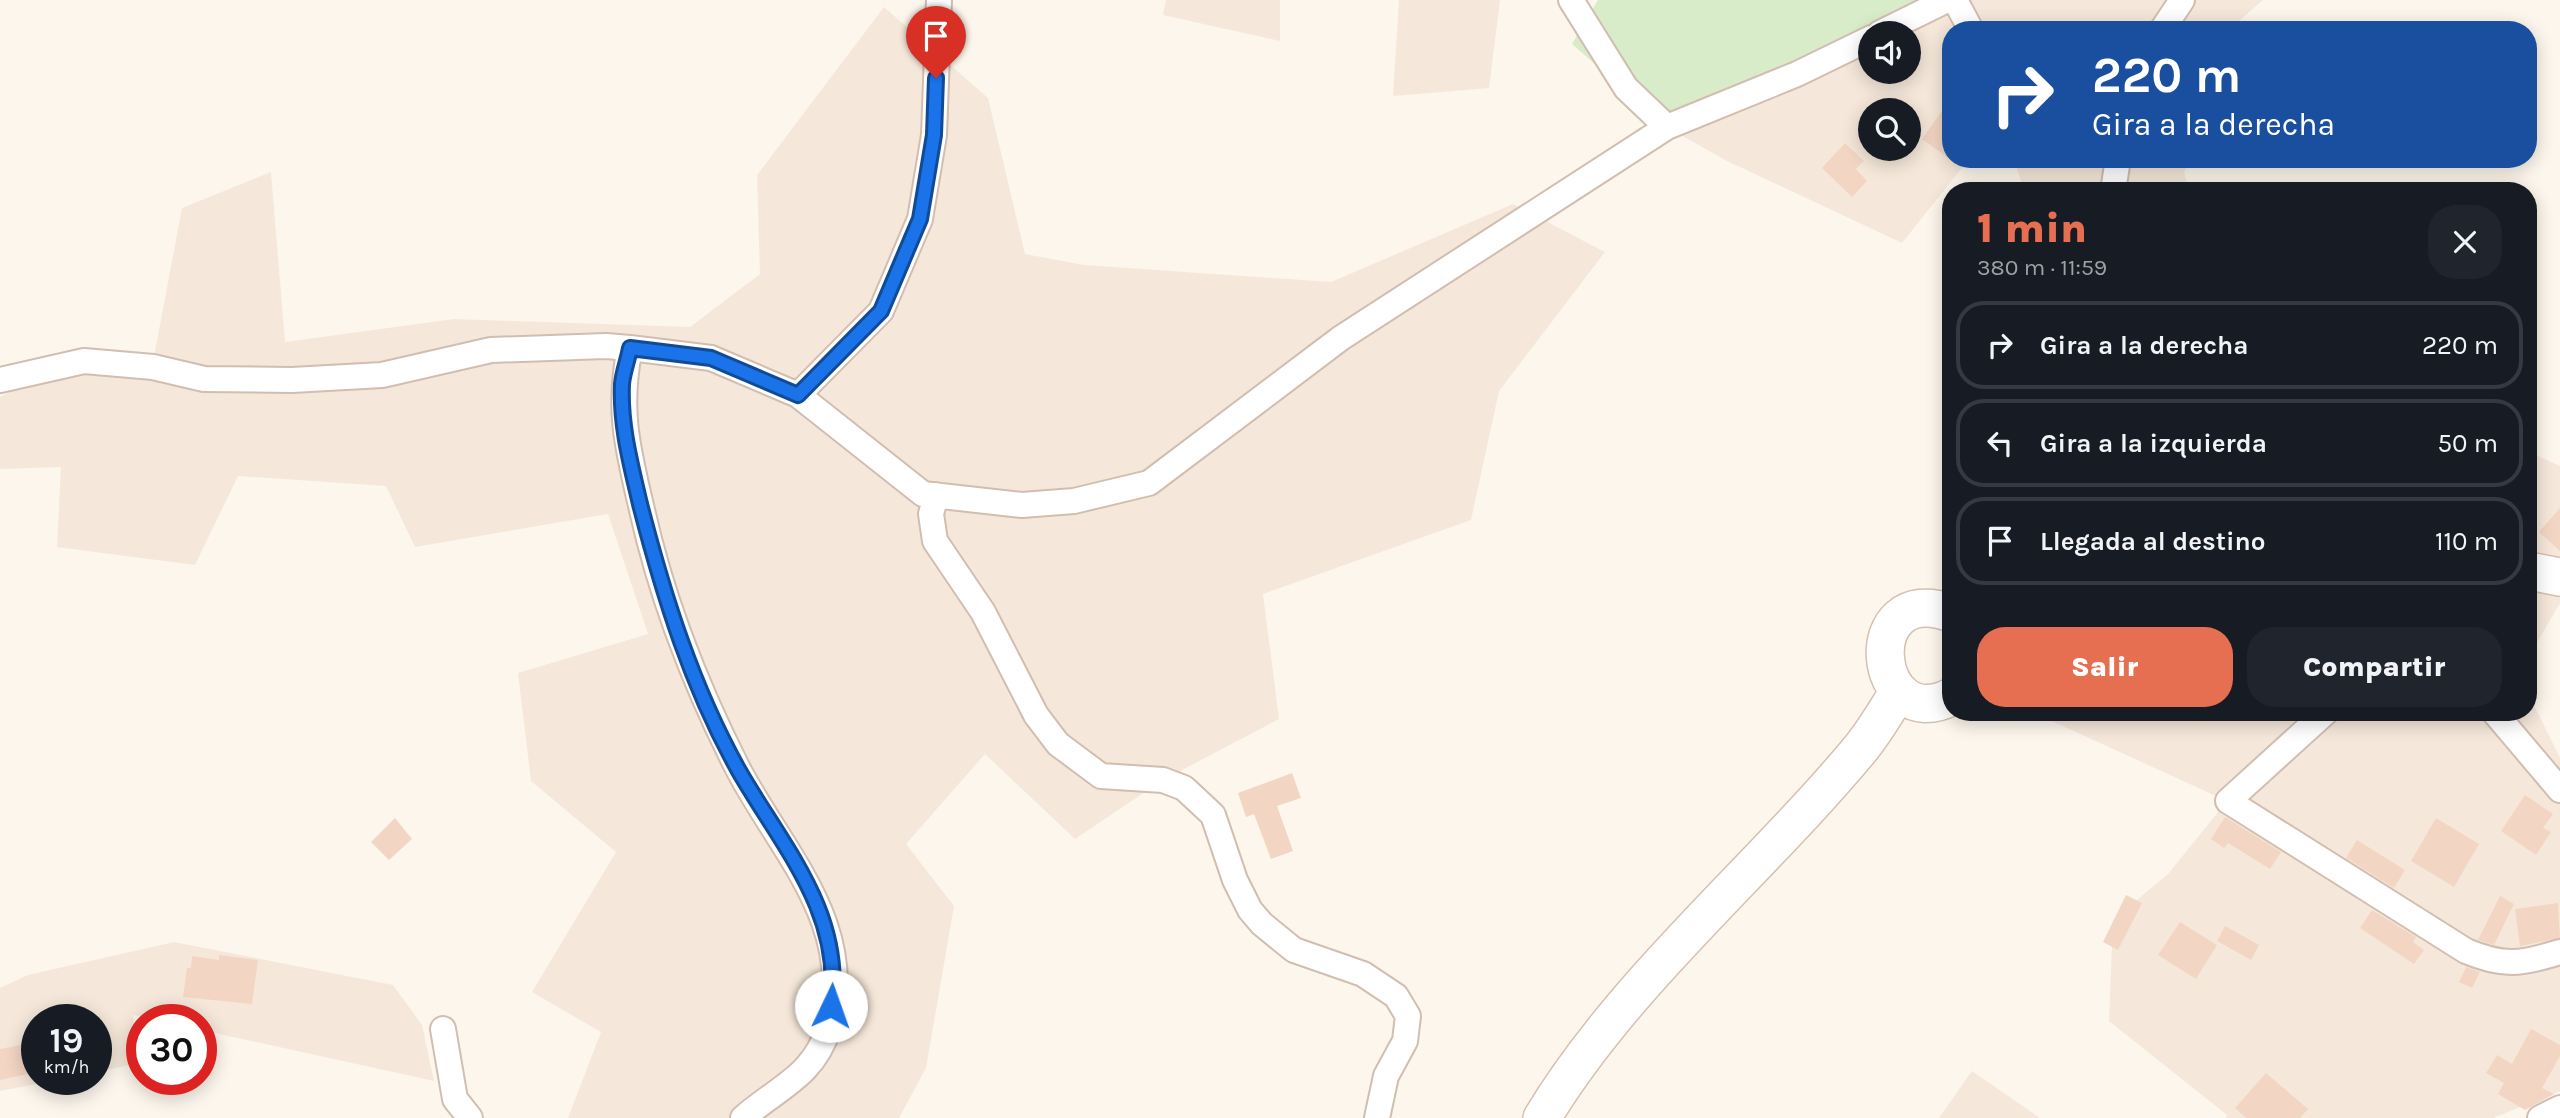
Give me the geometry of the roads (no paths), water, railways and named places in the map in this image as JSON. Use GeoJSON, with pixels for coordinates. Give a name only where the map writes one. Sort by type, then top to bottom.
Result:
{"type":"FeatureCollection","features":[{"type":"Feature","properties":{"kind":"street"},"geometry":{"type":"LineString","coordinates":[[798,395],[881,311],[920,219],[934,135],[939,0]]}},
{"type":"Feature","properties":{"kind":"street"},"geometry":{"type":"LineString","coordinates":[[1571,0],[1626,88],[1667,127]]}},
{"type":"Feature","properties":{"kind":"street"},"geometry":{"type":"LineString","coordinates":[[1904,21],[1947,0]]}},
{"type":"Feature","properties":{"kind":"street"},"geometry":{"type":"LineString","coordinates":[[1955,0],[1966,21]]}},
{"type":"Feature","properties":{"kind":"street"},"geometry":{"type":"LineString","coordinates":[[2168,21],[2182,0]]}},
{"type":"Feature","properties":{"kind":"street"},"geometry":{"type":"LineString","coordinates":[[0,380],[84,361],[153,367],[204,379],[292,380],[382,376],[491,350],[606,346],[630,348],[711,358],[798,395],[923,494],[1022,505],[1074,501],[1149,482],[1341,338],[1667,127],[1797,74],[1858,44]]}},
{"type":"Feature","properties":{"kind":"street"},"geometry":{"type":"LineString","coordinates":[[630,348],[622,384],[628,457],[652,557],[678,639],[738,769],[816,898],[830,936],[834,983],[828,1029],[812,1062],[794,1082],[766,1098],[743,1118]]}},
{"type":"Feature","properties":{"kind":"street"},"geometry":{"type":"LineString","coordinates":[[936,495],[931,514],[935,541],[983,611],[1036,715],[1058,744],[1101,776],[1163,780],[1184,788],[1213,815],[1235,880],[1250,910],[1262,924],[1294,950],[1363,974],[1396,996],[1408,1016],[1405,1041],[1386,1076],[1377,1118]]}},
{"type":"Feature","properties":{"kind":"street"},"geometry":{"type":"LineString","coordinates":[[2537,573],[2560,577]]}},
{"type":"Feature","properties":{"kind":"street"},"geometry":{"type":"LineString","coordinates":[[1942,611],[1923,608],[1896,622],[1888,635],[1884,665],[1889,679],[1899,691],[1913,699],[1928,702],[1942,699]]}},
{"type":"Feature","properties":{"kind":"street"},"geometry":{"type":"LineString","coordinates":[[1542,1118],[1563,1083],[1630,1001],[1862,747],[1899,691]]}},
{"type":"Feature","properties":{"kind":"street"},"geometry":{"type":"LineString","coordinates":[[2316,721],[2228,801],[2466,951],[2494,963],[2534,960],[2560,952]]}},
{"type":"Feature","properties":{"kind":"street"},"geometry":{"type":"LineString","coordinates":[[2502,721],[2560,790]]}},
{"type":"Feature","properties":{"kind":"street"},"geometry":{"type":"LineString","coordinates":[[443,1029],[455,1099],[470,1118]]}},
{"type":"Feature","properties":{"kind":"street"},"geometry":{"type":"LineString","coordinates":[[2540,1118],[2560,1108]]}}]}
